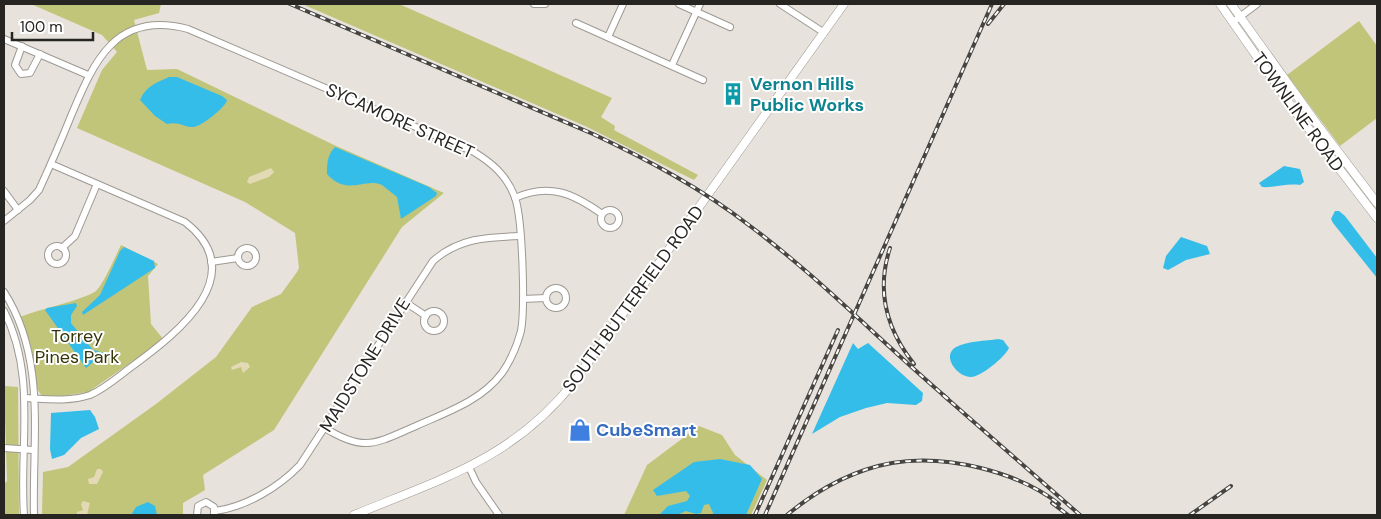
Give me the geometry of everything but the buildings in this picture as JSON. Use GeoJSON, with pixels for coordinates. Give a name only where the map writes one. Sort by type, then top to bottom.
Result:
{"type":"FeatureCollection","features":[{"type":"Feature","properties":{"kind":"main road","name":"SOUTH BUTTERFIELD ROAD"},"geometry":{"type":"LineString","coordinates":[[354,515],[470,467],[522,435],[543,417],[565,394],[844,4]]}},
{"type":"Feature","properties":{"kind":"main road","name":"TOWNLINE ROAD"},"geometry":{"type":"LineString","coordinates":[[1220,4],[1295,110],[1377,218]]}},
{"type":"Feature","properties":{"kind":"main road","name":"TOWNLINE ROAD"},"geometry":{"type":"LineString","coordinates":[[1231,4],[1320,128],[1377,203]]}},
{"type":"Feature","properties":{"kind":"street"},"geometry":{"type":"LineString","coordinates":[[534,4],[545,4]]}},
{"type":"Feature","properties":{"kind":"street"},"geometry":{"type":"LineString","coordinates":[[608,37],[623,4]]}},
{"type":"Feature","properties":{"kind":"street"},"geometry":{"type":"LineString","coordinates":[[678,4],[730,27]]}},
{"type":"Feature","properties":{"kind":"street"},"geometry":{"type":"LineString","coordinates":[[672,65],[700,4]]}},
{"type":"Feature","properties":{"kind":"street"},"geometry":{"type":"LineString","coordinates":[[780,4],[823,32]]}},
{"type":"Feature","properties":{"kind":"street"},"geometry":{"type":"LineString","coordinates":[[1233,22],[1257,4]]}},
{"type":"Feature","properties":{"kind":"street"},"geometry":{"type":"LineString","coordinates":[[576,24],[703,80]]}},
{"type":"Feature","properties":{"kind":"street","name":"SYCAMORE STREET"},"geometry":{"type":"LineString","coordinates":[[4,221],[39,190],[88,75],[104,50],[119,37],[132,31],[156,25],[188,28],[474,152],[496,167],[515,198],[520,236],[523,298],[520,332],[511,359],[498,378],[469,402],[379,442],[369,444],[349,442],[325,428]]}},
{"type":"Feature","properties":{"kind":"street"},"geometry":{"type":"LineString","coordinates":[[4,39],[88,75]]}},
{"type":"Feature","properties":{"kind":"street"},"geometry":{"type":"LineString","coordinates":[[22,46],[15,65],[21,74],[30,72],[40,54]]}},
{"type":"Feature","properties":{"kind":"street"},"geometry":{"type":"LineString","coordinates":[[25,398],[65,399],[88,395],[105,386],[163,344],[198,309],[210,286],[211,262],[205,244],[198,233],[185,222],[51,164]]}},
{"type":"Feature","properties":{"kind":"street"},"geometry":{"type":"LineString","coordinates":[[62,248],[75,236],[97,184]]}},
{"type":"Feature","properties":{"kind":"street"},"geometry":{"type":"LineString","coordinates":[[515,198],[532,191],[555,190],[578,197],[602,214]]}},
{"type":"Feature","properties":{"kind":"street"},"geometry":{"type":"LineString","coordinates":[[4,191],[18,210]]}},
{"type":"Feature","properties":{"kind":"street","name":"MAIDSTONE DRIVE"},"geometry":{"type":"LineString","coordinates":[[197,515],[197,509],[203,503],[210,503],[215,513],[263,494],[287,479],[300,465],[325,428],[428,267],[447,250],[471,240],[520,236]]}},
{"type":"Feature","properties":{"kind":"street"},"geometry":{"type":"LineString","coordinates":[[211,262],[238,258]]}},
{"type":"Feature","properties":{"kind":"street"},"geometry":{"type":"LineString","coordinates":[[4,292],[13,305],[29,348],[35,398],[33,450],[34,515]]}},
{"type":"Feature","properties":{"kind":"street"},"geometry":{"type":"LineString","coordinates":[[523,298],[546,298]]}},
{"type":"Feature","properties":{"kind":"street"},"geometry":{"type":"LineString","coordinates":[[405,302],[426,316]]}},
{"type":"Feature","properties":{"kind":"street"},"geometry":{"type":"LineString","coordinates":[[4,312],[19,351],[25,398],[24,515]]}},
{"type":"Feature","properties":{"kind":"street"},"geometry":{"type":"LineString","coordinates":[[4,448],[33,450]]}},
{"type":"Feature","properties":{"kind":"street"},"geometry":{"type":"LineString","coordinates":[[470,467],[476,482],[500,515]]}},
{"type":"Feature","properties":{"kind":"green space"},"geometry":{"type":"Polygon","coordinates":[[[31,4],[161,4],[159,13],[134,20],[147,70],[177,69],[334,145],[444,193],[402,227],[274,430],[203,475],[205,490],[183,503],[183,515],[42,515],[43,472],[68,467],[156,404],[216,357],[252,307],[281,294],[297,272],[299,268],[295,233],[245,202],[77,128],[102,70],[117,52],[102,35],[31,4]]]}},
{"type":"Feature","properties":{"kind":"green space"},"geometry":{"type":"Polygon","coordinates":[[[302,4],[399,4],[612,98],[601,117],[615,126],[614,130],[698,175],[694,180],[585,126],[302,4]]]}},
{"type":"Feature","properties":{"kind":"green space"},"geometry":{"type":"Polygon","coordinates":[[[1359,21],[1377,46],[1377,118],[1340,146],[1287,75],[1359,21]]]}},
{"type":"Feature","properties":{"kind":"green space","name":"Torrey Pines Park"},"geometry":{"type":"Polygon","coordinates":[[[121,245],[158,264],[148,276],[151,324],[164,340],[88,392],[56,397],[42,396],[37,389],[31,346],[20,317],[83,297],[97,290],[121,245]]]}},
{"type":"Feature","properties":{"kind":"green space"},"geometry":{"type":"Polygon","coordinates":[[[4,386],[18,387],[19,515],[4,515],[4,484],[7,481],[4,386]]]}},
{"type":"Feature","properties":{"kind":"green space"},"geometry":{"type":"Polygon","coordinates":[[[699,426],[722,435],[735,455],[767,480],[751,515],[624,515],[647,465],[699,426]]]}},
{"type":"Feature","properties":{"kind":"sand"},"geometry":{"type":"Polygon","coordinates":[[[271,168],[274,172],[269,177],[250,184],[247,182],[249,177],[271,168]]]}},
{"type":"Feature","properties":{"kind":"sand"},"geometry":{"type":"Polygon","coordinates":[[[241,362],[248,363],[250,367],[243,373],[241,367],[232,370],[231,367],[241,362]]]}},
{"type":"Feature","properties":{"kind":"sand"},"geometry":{"type":"Polygon","coordinates":[[[97,469],[101,469],[103,472],[97,484],[89,484],[88,479],[94,477],[97,469]]]}},
{"type":"Feature","properties":{"kind":"sand"},"geometry":{"type":"Polygon","coordinates":[[[83,501],[90,503],[87,515],[77,515],[77,512],[83,510],[81,504],[83,501]]]}},
{"type":"Feature","properties":{"kind":"water"},"geometry":{"type":"Polygon","coordinates":[[[169,77],[177,77],[222,96],[227,100],[226,103],[208,120],[198,126],[191,127],[175,123],[167,124],[155,116],[140,100],[148,88],[169,77]]]}},
{"type":"Feature","properties":{"kind":"water"},"geometry":{"type":"Polygon","coordinates":[[[335,147],[429,187],[437,193],[436,196],[401,219],[397,197],[382,185],[375,183],[342,184],[327,174],[329,156],[335,147]]]}},
{"type":"Feature","properties":{"kind":"water"},"geometry":{"type":"Polygon","coordinates":[[[1284,166],[1300,169],[1304,182],[1300,185],[1262,187],[1259,183],[1284,166]]]}},
{"type":"Feature","properties":{"kind":"water"},"geometry":{"type":"Polygon","coordinates":[[[1335,211],[1339,211],[1345,216],[1377,258],[1377,278],[1333,223],[1331,219],[1335,211]]]}},
{"type":"Feature","properties":{"kind":"water"},"geometry":{"type":"Polygon","coordinates":[[[1181,237],[1207,246],[1210,254],[1186,260],[1168,270],[1163,268],[1166,256],[1181,237]]]}},
{"type":"Feature","properties":{"kind":"water"},"geometry":{"type":"Polygon","coordinates":[[[124,247],[154,261],[155,268],[83,315],[82,312],[100,295],[120,251],[124,247]]]}},
{"type":"Feature","properties":{"kind":"water"},"geometry":{"type":"Polygon","coordinates":[[[76,303],[77,306],[71,315],[71,323],[93,350],[104,353],[86,368],[45,310],[47,308],[76,303]]]}},
{"type":"Feature","properties":{"kind":"water"},"geometry":{"type":"Polygon","coordinates":[[[1003,340],[1009,348],[986,371],[970,377],[960,373],[952,365],[950,355],[956,347],[971,342],[1003,340]]]}},
{"type":"Feature","properties":{"kind":"water"},"geometry":{"type":"Polygon","coordinates":[[[853,343],[858,349],[868,343],[923,393],[922,401],[916,405],[887,403],[866,408],[840,417],[812,434],[853,343]]]}},
{"type":"Feature","properties":{"kind":"water"},"geometry":{"type":"Polygon","coordinates":[[[90,410],[95,417],[99,429],[81,438],[64,455],[52,459],[50,449],[51,413],[90,410]]]}},
{"type":"Feature","properties":{"kind":"water"},"geometry":{"type":"Polygon","coordinates":[[[720,459],[750,465],[762,479],[746,515],[714,515],[709,504],[704,505],[701,513],[696,514],[686,511],[677,515],[659,515],[668,506],[687,501],[690,496],[686,491],[657,496],[653,490],[694,462],[720,459]]]}},
{"type":"Feature","properties":{"kind":"water"},"geometry":{"type":"Polygon","coordinates":[[[148,502],[155,506],[157,515],[131,515],[136,507],[148,502]]]}},
{"type":"Feature","properties":{"kind":"railway"},"geometry":{"type":"LineString","coordinates":[[290,4],[593,134],[634,154],[713,199],[801,267],[948,399]]}},
{"type":"Feature","properties":{"kind":"railway"},"geometry":{"type":"LineString","coordinates":[[765,515],[992,4]]}},
{"type":"Feature","properties":{"kind":"railway"},"geometry":{"type":"LineString","coordinates":[[988,24],[1004,4]]}},
{"type":"Feature","properties":{"kind":"railway"},"geometry":{"type":"LineString","coordinates":[[890,248],[884,279],[886,309],[896,337],[914,364]]}},
{"type":"Feature","properties":{"kind":"railway"},"geometry":{"type":"LineString","coordinates":[[755,515],[838,330]]}},
{"type":"Feature","properties":{"kind":"railway"},"geometry":{"type":"LineString","coordinates":[[943,395],[1080,515]]}},
{"type":"Feature","properties":{"kind":"railway"},"geometry":{"type":"LineString","coordinates":[[787,515],[811,497],[836,482],[878,466],[913,461],[957,463],[1002,474],[1023,482],[1059,504]]}},
{"type":"Feature","properties":{"kind":"railway"},"geometry":{"type":"LineString","coordinates":[[1190,515],[1231,486]]}},
{"type":"Feature","properties":{"kind":"railway"},"geometry":{"type":"LineString","coordinates":[[1052,503],[1068,515]]}},
{"type":"Feature","properties":{"kind":"place","name":"Vernon Hills Public Works"},"geometry":{"type":"Point","coordinates":[733,94]}},
{"type":"Feature","properties":{"kind":"place","name":"CubeSmart"},"geometry":{"type":"Point","coordinates":[580,430]}}]}
